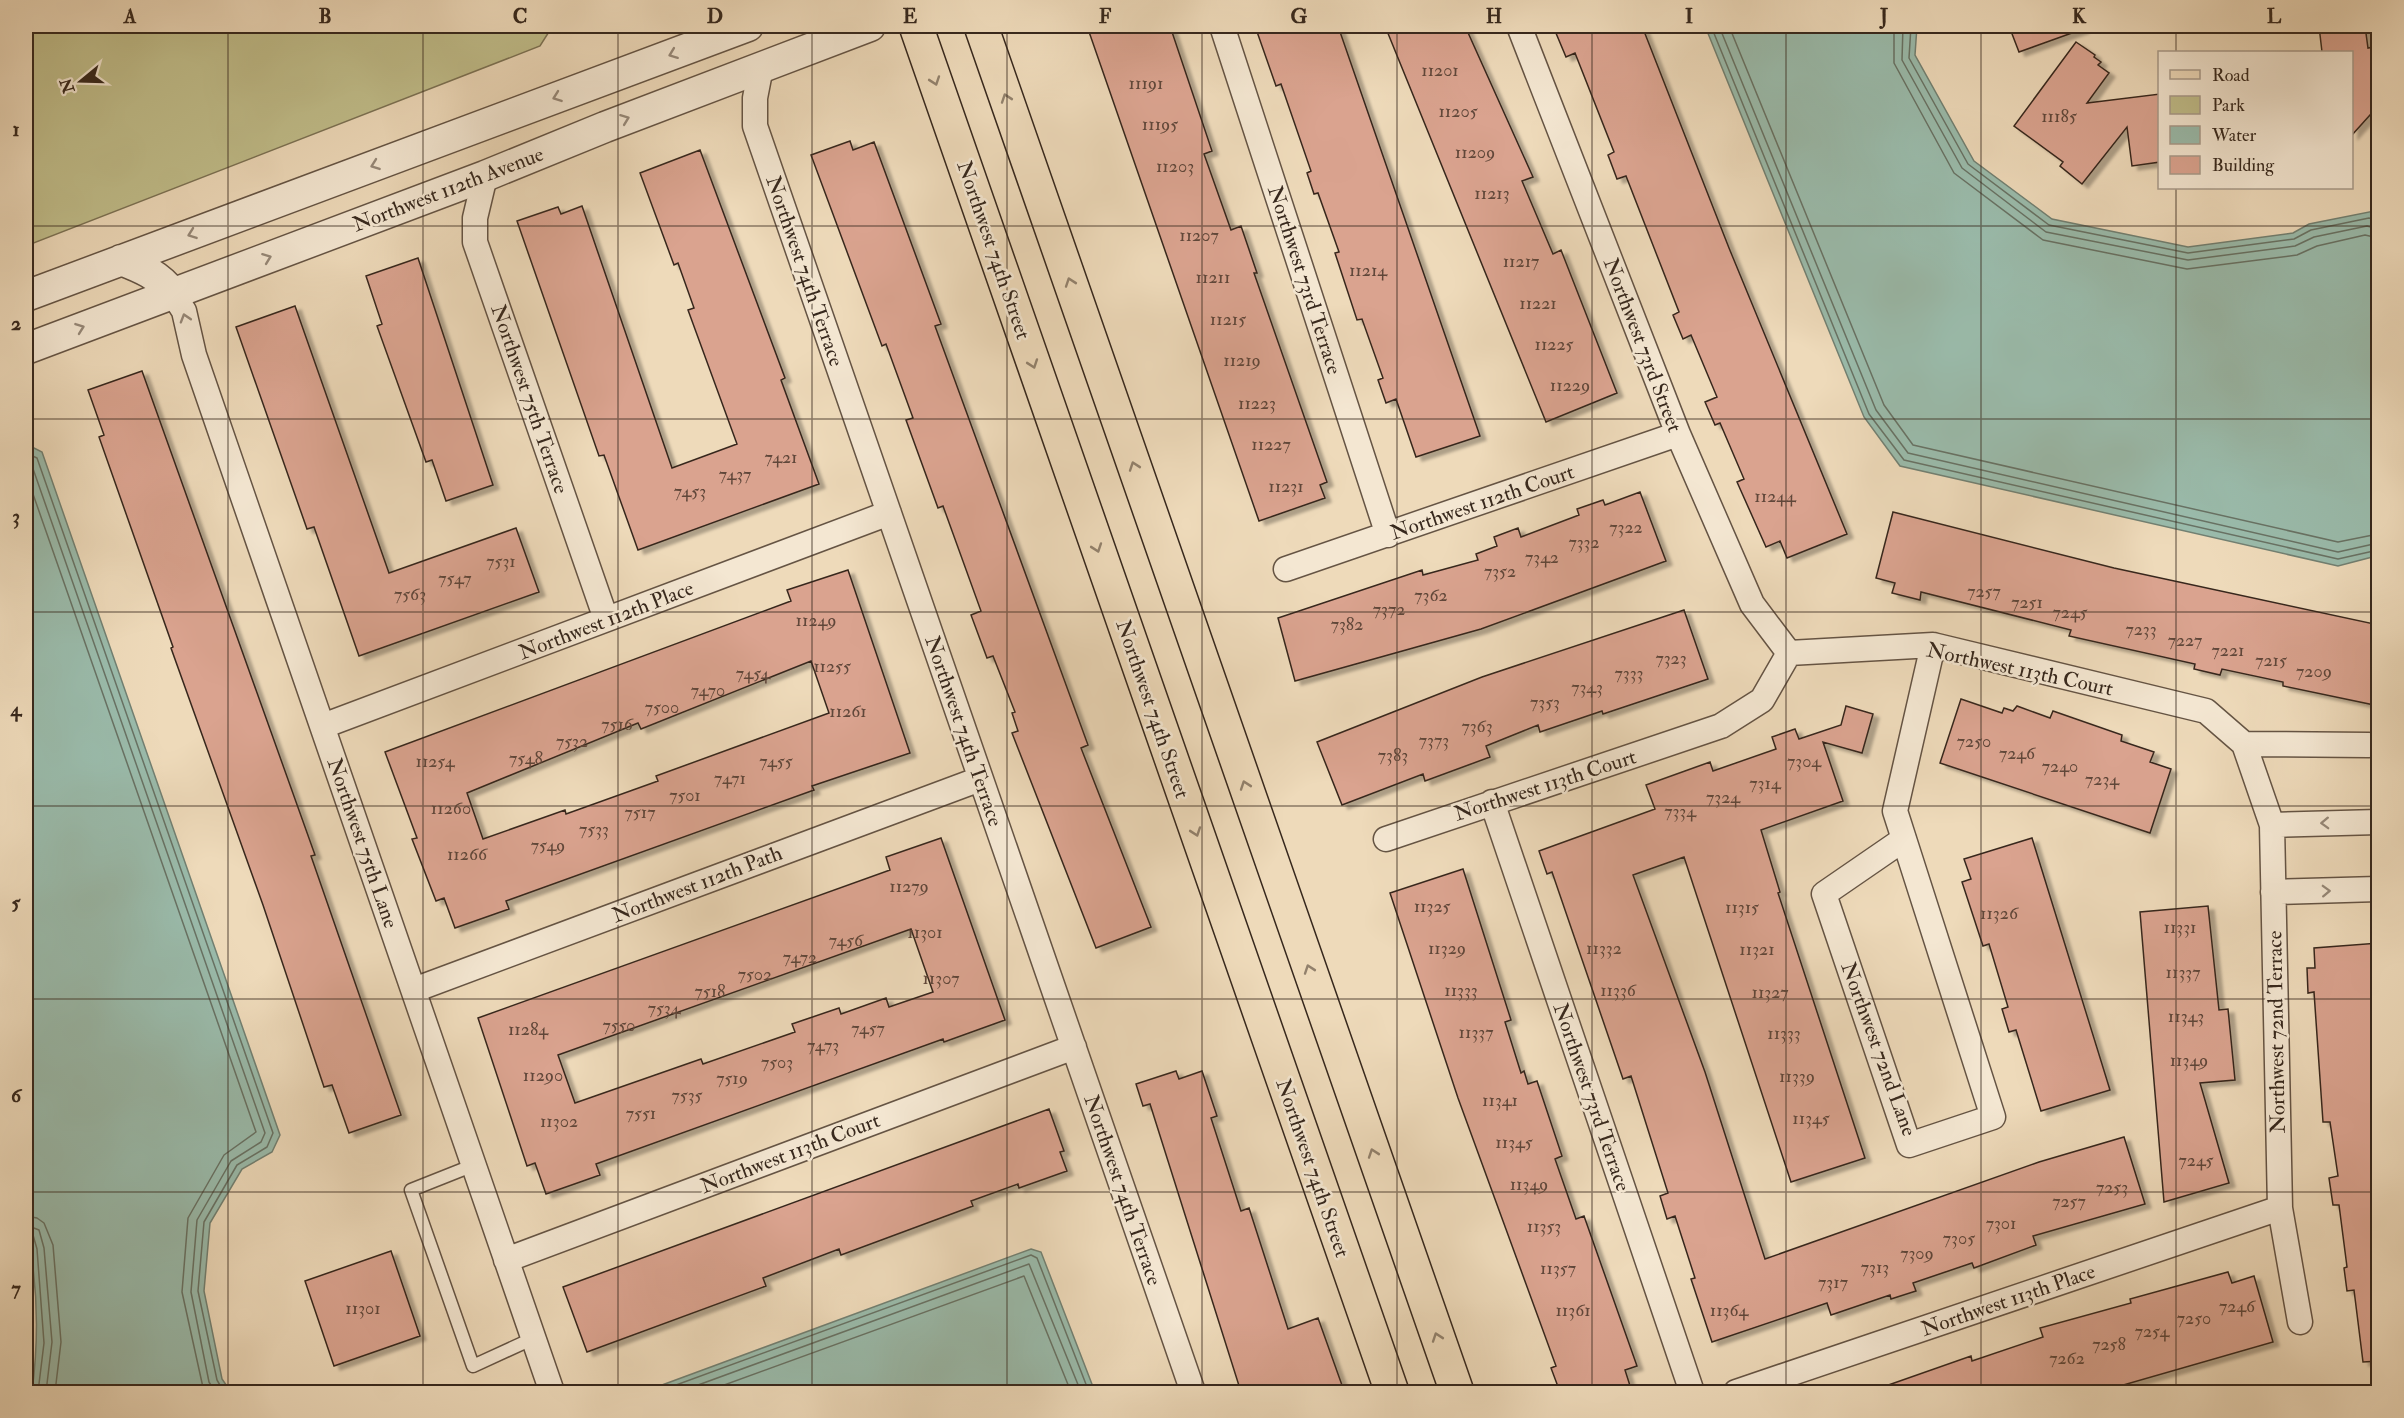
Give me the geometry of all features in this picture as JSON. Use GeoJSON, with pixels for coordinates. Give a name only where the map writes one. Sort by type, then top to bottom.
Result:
{"type":"FeatureCollection","features":[{"type":"Feature","properties":{"kind":"main road","name":"Northwest 74th Street"},"geometry":{"type":"LineString","coordinates":[[916,26],[1392,1392]]}},
{"type":"Feature","properties":{"kind":"main road"},"geometry":{"type":"LineString","coordinates":[[981,26],[1457,1392]]}},
{"type":"Feature","properties":{"kind":"street"},"geometry":{"type":"LineString","coordinates":[[26,296],[747,26]]}},
{"type":"Feature","properties":{"kind":"street","name":"Northwest 112th Avenue"},"geometry":{"type":"LineString","coordinates":[[26,349],[485,176],[870,26]]}},
{"type":"Feature","properties":{"kind":"street","name":"Northwest 73rd Terrace"},"geometry":{"type":"LineString","coordinates":[[1222,26],[1388,535]]}},
{"type":"Feature","properties":{"kind":"street","name":"Northwest 73rd Street"},"geometry":{"type":"LineString","coordinates":[[1519,26],[1678,434],[1752,604],[1789,653]]}},
{"type":"Feature","properties":{"kind":"street","name":"Northwest 74th Terrace"},"geometry":{"type":"LineString","coordinates":[[761,67],[753,113],[757,131],[1193,1392]]}},
{"type":"Feature","properties":{"kind":"street","name":"Northwest 75th Terrace"},"geometry":{"type":"LineString","coordinates":[[485,176],[475,218],[475,242],[606,619]]}},
{"type":"Feature","properties":{"kind":"street"},"geometry":{"type":"LineString","coordinates":[[121,260],[146,270],[164,282],[173,294]]}},
{"type":"Feature","properties":{"kind":"street","name":"Northwest 75th Lane"},"geometry":{"type":"LineString","coordinates":[[173,294],[184,311],[195,355],[552,1392]]}},
{"type":"Feature","properties":{"kind":"street","name":"Northwest 112th Court"},"geometry":{"type":"LineString","coordinates":[[1286,569],[1678,434]]}},
{"type":"Feature","properties":{"kind":"street","name":"Northwest 112th Place"},"geometry":{"type":"LineString","coordinates":[[323,726],[889,513]]}},
{"type":"Feature","properties":{"kind":"street","name":"Northwest 113th Court"},"geometry":{"type":"LineString","coordinates":[[1386,839],[1721,726],[1762,700],[1789,653],[1933,645],[2206,711],[2244,744]]}},
{"type":"Feature","properties":{"kind":"street","name":"Northwest 72nd Lane"},"geometry":{"type":"LineString","coordinates":[[1904,840],[1824,894],[1909,1145],[1994,1117],[1895,811],[1933,645]]}},
{"type":"Feature","properties":{"kind":"street"},"geometry":{"type":"LineString","coordinates":[[2244,744],[2369,745]]}},
{"type":"Feature","properties":{"kind":"street","name":"Northwest 72nd Terrace"},"geometry":{"type":"LineString","coordinates":[[2244,744],[2272,825],[2280,1208],[2300,1322]]}},
{"type":"Feature","properties":{"kind":"street","name":"Northwest 112th Path"},"geometry":{"type":"LineString","coordinates":[[414,990],[980,778]]}},
{"type":"Feature","properties":{"kind":"street","name":"Northwest 73rd Terrace"},"geometry":{"type":"LineString","coordinates":[[1492,802],[1692,1392]]}},
{"type":"Feature","properties":{"kind":"street"},"geometry":{"type":"LineString","coordinates":[[2272,825],[2379,822]]}},
{"type":"Feature","properties":{"kind":"street"},"geometry":{"type":"LineString","coordinates":[[2273,892],[2379,889]]}},
{"type":"Feature","properties":{"kind":"street","name":"Northwest 113th Court"},"geometry":{"type":"LineString","coordinates":[[506,1260],[1074,1047]]}},
{"type":"Feature","properties":{"kind":"street","name":"Northwest 113th Place"},"geometry":{"type":"LineString","coordinates":[[1736,1392],[2280,1208]]}},
{"type":"Feature","properties":{"kind":"lane"},"geometry":{"type":"LineString","coordinates":[[474,1165],[411,1190],[473,1366],[534,1338]]}},
{"type":"Feature","properties":{"kind":"green space"},"geometry":{"type":"Polygon","coordinates":[[[26,26],[552,27],[540,46],[26,246],[26,26]]]}},
{"type":"Feature","properties":{"kind":"water"},"geometry":{"type":"Polygon","coordinates":[[[1705,26],[1917,26],[1915,55],[1974,161],[2052,219],[2188,247],[2293,233],[2309,224],[2374,211],[2378,220],[2378,553],[2376,556],[2338,566],[1900,466],[1864,417],[1705,26]]]}},
{"type":"Feature","properties":{"kind":"water"},"geometry":{"type":"Polygon","coordinates":[[[30,446],[42,452],[280,1135],[272,1152],[242,1169],[210,1223],[204,1291],[222,1379],[231,1392],[32,1392],[36,1351],[36,1310],[33,1268],[26,1227],[26,448],[30,446]]]}},
{"type":"Feature","properties":{"kind":"water"},"geometry":{"type":"Polygon","coordinates":[[[1031,1249],[1041,1252],[1095,1392],[643,1392],[1031,1249]]]}},
{"type":"Feature","properties":{"kind":"building"},"geometry":{"type":"Polygon","coordinates":[[[1087,26],[1170,26],[1212,151],[1204,154],[1231,230],[1241,226],[1257,273],[1254,273],[1327,482],[1320,485],[1325,498],[1259,521],[1087,26]]]}},
{"type":"Feature","properties":{"kind":"building"},"geometry":{"type":"Polygon","coordinates":[[[1255,26],[1338,26],[1480,436],[1416,457],[1396,399],[1386,403],[1378,380],[1383,378],[1362,319],[1357,320],[1335,253],[1339,252],[1318,193],[1314,194],[1307,173],[1311,171],[1281,84],[1276,86],[1255,26]]]}},
{"type":"Feature","properties":{"kind":"building"},"geometry":{"type":"Polygon","coordinates":[[[1385,26],[1465,26],[1533,177],[1522,181],[1553,254],[1561,250],[1617,393],[1546,422],[1385,26]]]}},
{"type":"Feature","properties":{"kind":"building"},"geometry":{"type":"Polygon","coordinates":[[[1553,26],[1642,26],[1729,248],[1847,534],[1787,558],[1780,541],[1766,547],[1737,482],[1744,479],[1720,423],[1715,425],[1705,402],[1717,397],[1691,335],[1683,339],[1673,315],[1679,312],[1626,176],[1617,179],[1608,155],[1614,152],[1575,53],[1566,57],[1553,26]]]}},
{"type":"Feature","properties":{"kind":"building"},"geometry":{"type":"Polygon","coordinates":[[[2009,26],[2082,26],[2083,29],[2019,52],[2009,26]]]}},
{"type":"Feature","properties":{"kind":"building"},"geometry":{"type":"Polygon","coordinates":[[[2319,26],[2365,26],[2368,48],[2379,46],[2379,105],[2353,134],[2353,51],[2322,51],[2319,26]]]}},
{"type":"Feature","properties":{"kind":"building"},"geometry":{"type":"Polygon","coordinates":[[[2076,42],[2095,55],[2094,57],[2101,62],[2098,65],[2109,73],[2087,103],[2158,94],[2158,162],[2132,166],[2127,127],[2082,184],[2060,166],[2063,162],[2014,126],[2076,42]]]}},
{"type":"Feature","properties":{"kind":"building"},"geometry":{"type":"Polygon","coordinates":[[[850,141],[853,150],[874,142],[941,324],[935,326],[1088,745],[1081,748],[1151,927],[1096,948],[1012,733],[1018,731],[1012,713],[1015,712],[993,656],[987,658],[971,615],[981,611],[943,506],[938,508],[906,420],[913,418],[886,344],[882,346],[811,155],[850,141]]]}},
{"type":"Feature","properties":{"kind":"building"},"geometry":{"type":"Polygon","coordinates":[[[700,150],[785,378],[781,380],[819,484],[638,550],[604,455],[599,456],[517,221],[558,207],[561,214],[582,206],[672,468],[737,444],[688,310],[694,308],[678,263],[674,265],[640,173],[700,150]]]}},
{"type":"Feature","properties":{"kind":"building"},"geometry":{"type":"Polygon","coordinates":[[[418,258],[493,485],[446,501],[432,460],[426,462],[377,326],[382,324],[366,276],[418,258]]]}},
{"type":"Feature","properties":{"kind":"building"},"geometry":{"type":"Polygon","coordinates":[[[295,306],[389,573],[516,528],[539,592],[359,656],[314,527],[307,529],[236,327],[295,306]]]}},
{"type":"Feature","properties":{"kind":"building"},"geometry":{"type":"Polygon","coordinates":[[[142,371],[315,855],[311,856],[401,1115],[349,1133],[332,1085],[324,1087],[263,905],[171,648],[173,647],[99,437],[104,435],[88,390],[142,371]]]}},
{"type":"Feature","properties":{"kind":"building"},"geometry":{"type":"Polygon","coordinates":[[[1640,492],[1666,561],[1481,629],[1295,681],[1278,618],[1422,570],[1423,575],[1478,560],[1476,554],[1497,546],[1494,537],[1518,528],[1521,537],[1579,515],[1577,509],[1603,500],[1605,505],[1640,492]]]}},
{"type":"Feature","properties":{"kind":"building"},"geometry":{"type":"Polygon","coordinates":[[[1893,512],[2114,568],[2379,625],[2379,706],[2283,686],[2283,682],[2222,669],[2220,675],[2194,669],[2195,664],[2069,636],[2071,630],[1921,592],[1920,600],[1892,593],[1895,583],[1876,578],[1893,512]]]}},
{"type":"Feature","properties":{"kind":"building"},"geometry":{"type":"Polygon","coordinates":[[[848,570],[910,753],[812,786],[814,790],[506,901],[509,909],[455,928],[444,898],[436,901],[412,839],[417,838],[385,752],[791,601],[787,590],[848,570]],[[811,661],[641,729],[638,723],[467,793],[483,839],[565,810],[566,814],[658,781],[656,776],[829,713],[811,661]]]}},
{"type":"Feature","properties":{"kind":"building"},"geometry":{"type":"Polygon","coordinates":[[[1684,610],[1708,679],[1540,732],[1538,725],[1486,746],[1490,757],[1425,781],[1423,774],[1342,805],[1317,742],[1482,677],[1684,610]]]}},
{"type":"Feature","properties":{"kind":"building"},"geometry":{"type":"Polygon","coordinates":[[[1961,699],[2002,713],[2004,708],[2013,711],[2017,706],[2050,718],[2053,711],[2122,735],[2121,741],[2154,752],[2150,762],[2171,769],[2150,833],[1940,763],[1961,699]]]}},
{"type":"Feature","properties":{"kind":"building"},"geometry":{"type":"Polygon","coordinates":[[[1846,706],[1873,714],[1862,753],[1823,742],[1843,801],[1761,830],[1780,892],[1778,893],[1865,1158],[1791,1182],[1684,857],[1633,875],[1705,1072],[1765,1259],[2039,1162],[2124,1137],[2145,1204],[2033,1236],[2036,1245],[1974,1268],[1972,1263],[1913,1283],[1916,1291],[1891,1299],[1890,1295],[1831,1315],[1827,1303],[1712,1342],[1691,1279],[1695,1278],[1675,1216],[1667,1219],[1660,1196],[1668,1193],[1631,1076],[1623,1079],[1552,872],[1547,874],[1539,851],[1655,809],[1646,785],[1710,762],[1713,771],[1776,749],[1772,737],[1795,729],[1799,739],[1841,725],[1846,706]]]}},
{"type":"Feature","properties":{"kind":"building"},"geometry":{"type":"Polygon","coordinates":[[[941,838],[1005,1020],[944,1042],[943,1039],[596,1164],[600,1175],[546,1194],[535,1163],[527,1166],[478,1018],[890,870],[886,857],[941,838]],[[911,929],[558,1055],[575,1103],[701,1059],[703,1064],[795,1032],[792,1024],[839,1008],[841,1014],[886,998],[889,1007],[933,992],[911,929]]]}},
{"type":"Feature","properties":{"kind":"building"},"geometry":{"type":"Polygon","coordinates":[[[2032,838],[2110,1090],[2041,1111],[2016,1030],[2009,1032],[2002,1009],[2008,1007],[1989,944],[1983,946],[1962,882],[1971,879],[1964,859],[2032,838]]]}},
{"type":"Feature","properties":{"kind":"building"},"geometry":{"type":"Polygon","coordinates":[[[1463,869],[1511,1020],[1505,1022],[1521,1073],[1524,1071],[1528,1084],[1537,1081],[1562,1156],[1555,1159],[1576,1219],[1584,1216],[1637,1366],[1625,1370],[1632,1392],[1560,1392],[1551,1368],[1556,1366],[1458,1098],[1390,893],[1463,869]]]}},
{"type":"Feature","properties":{"kind":"building"},"geometry":{"type":"Polygon","coordinates":[[[2208,906],[2219,1010],[2228,1009],[2235,1080],[2200,1083],[2229,1183],[2164,1202],[2140,912],[2208,906]]]}},
{"type":"Feature","properties":{"kind":"building"},"geometry":{"type":"Polygon","coordinates":[[[2379,943],[2379,1361],[2363,1362],[2354,1290],[2347,1291],[2344,1268],[2347,1267],[2339,1205],[2333,1205],[2329,1178],[2338,1176],[2330,1122],[2323,1122],[2314,992],[2308,993],[2307,968],[2315,968],[2314,948],[2379,943]]]}},
{"type":"Feature","properties":{"kind":"building"},"geometry":{"type":"Polygon","coordinates":[[[1176,1071],[1179,1079],[1202,1071],[1217,1116],[1211,1118],[1241,1211],[1249,1208],[1288,1329],[1318,1318],[1343,1388],[1328,1392],[1241,1392],[1150,1104],[1143,1106],[1136,1084],[1176,1071]]]}},
{"type":"Feature","properties":{"kind":"building"},"geometry":{"type":"Polygon","coordinates":[[[1049,1109],[1064,1151],[1060,1152],[1067,1171],[1019,1188],[1018,1184],[971,1201],[973,1206],[841,1255],[839,1249],[763,1278],[766,1286],[587,1352],[563,1287],[1049,1109]]]}},
{"type":"Feature","properties":{"kind":"building"},"geometry":{"type":"Polygon","coordinates":[[[391,1251],[420,1336],[334,1366],[305,1281],[391,1251]]]}},
{"type":"Feature","properties":{"kind":"building"},"geometry":{"type":"Polygon","coordinates":[[[2228,1272],[2232,1283],[2254,1276],[2273,1342],[2099,1392],[1878,1392],[1877,1389],[1971,1356],[1972,1361],[2043,1337],[2040,1328],[2131,1303],[2130,1299],[2228,1272]]]}}]}
